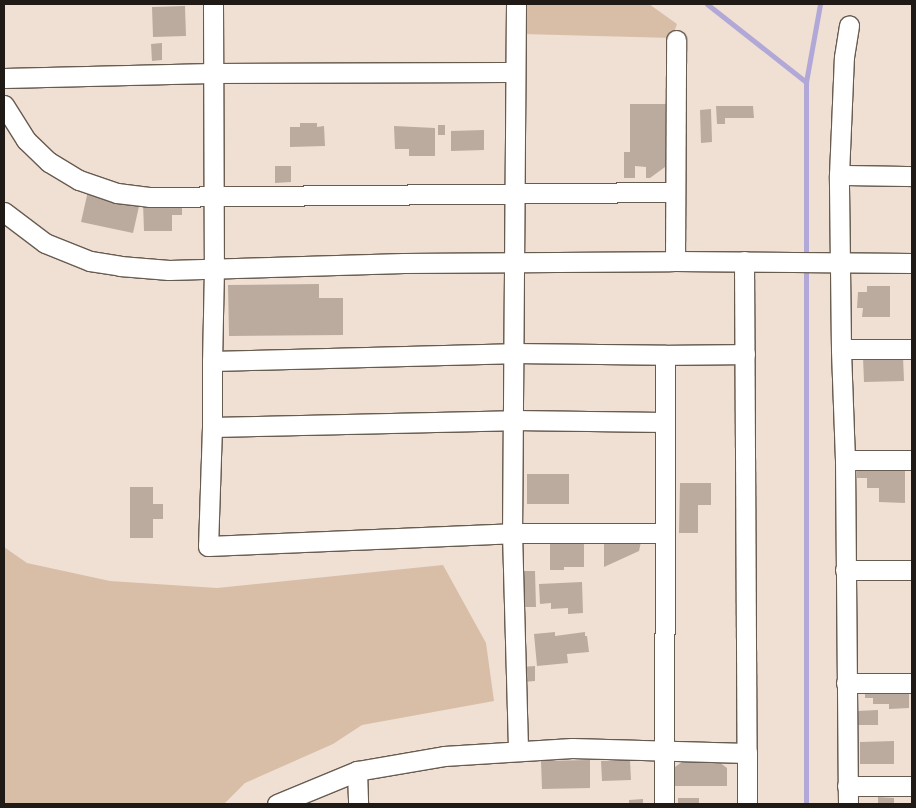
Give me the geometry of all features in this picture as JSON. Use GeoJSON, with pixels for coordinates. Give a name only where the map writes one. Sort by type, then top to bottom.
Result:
{"type":"FeatureCollection","features":[{"type":"Feature","properties":{"kind":"street"},"geometry":{"type":"LineString","coordinates":[[213,4],[212,195],[214,268],[208,546],[512,533],[664,532]]}},
{"type":"Feature","properties":{"kind":"street"},"geometry":{"type":"LineString","coordinates":[[516,4],[513,195],[512,353],[514,420],[512,533],[518,750]]}},
{"type":"Feature","properties":{"kind":"street"},"geometry":{"type":"LineString","coordinates":[[849,25],[844,57],[833,262],[841,349],[845,460],[848,795],[912,786]]}},
{"type":"Feature","properties":{"kind":"street"},"geometry":{"type":"LineString","coordinates":[[675,261],[676,40]]}},
{"type":"Feature","properties":{"kind":"street"},"geometry":{"type":"LineString","coordinates":[[4,78],[212,73],[515,72]]}},
{"type":"Feature","properties":{"kind":"street"},"geometry":{"type":"LineString","coordinates":[[5,111],[26,140],[49,162],[79,180],[117,193],[149,197],[674,192]]}},
{"type":"Feature","properties":{"kind":"street"},"geometry":{"type":"LineString","coordinates":[[839,175],[912,176]]}},
{"type":"Feature","properties":{"kind":"street"},"geometry":{"type":"LineString","coordinates":[[4,212],[45,243],[90,261],[120,266],[169,270],[675,261],[912,263]]}},
{"type":"Feature","properties":{"kind":"street"},"geometry":{"type":"LineString","coordinates":[[744,261],[747,804]]}},
{"type":"Feature","properties":{"kind":"street"},"geometry":{"type":"LineString","coordinates":[[841,349],[912,349]]}},
{"type":"Feature","properties":{"kind":"street"},"geometry":{"type":"LineString","coordinates":[[212,361],[512,353],[745,354]]}},
{"type":"Feature","properties":{"kind":"street"},"geometry":{"type":"LineString","coordinates":[[664,804],[665,355]]}},
{"type":"Feature","properties":{"kind":"street"},"geometry":{"type":"LineString","coordinates":[[212,427],[514,420],[664,422]]}},
{"type":"Feature","properties":{"kind":"street"},"geometry":{"type":"LineString","coordinates":[[845,460],[912,460]]}},
{"type":"Feature","properties":{"kind":"street"},"geometry":{"type":"LineString","coordinates":[[845,570],[912,570]]}},
{"type":"Feature","properties":{"kind":"street"},"geometry":{"type":"LineString","coordinates":[[846,683],[912,683]]}},
{"type":"Feature","properties":{"kind":"street"},"geometry":{"type":"LineString","coordinates":[[277,804],[357,771],[444,756],[518,750],[664,750],[747,753]]}},
{"type":"Feature","properties":{"kind":"street"},"geometry":{"type":"LineString","coordinates":[[357,771],[358,804]]}},
{"type":"Feature","properties":{"kind":"shaded area"},"geometry":{"type":"Polygon","coordinates":[[[522,4],[649,4],[677,24],[672,38],[522,34],[522,4]]]}},
{"type":"Feature","properties":{"kind":"shaded area"},"geometry":{"type":"Polygon","coordinates":[[[4,547],[27,563],[110,581],[217,588],[443,565],[486,643],[494,701],[362,725],[333,744],[245,783],[224,804],[4,804],[4,547]]]}},
{"type":"Feature","properties":{"kind":"building"},"geometry":{"type":"Polygon","coordinates":[[[185,6],[186,36],[153,37],[152,7],[185,6]]]}},
{"type":"Feature","properties":{"kind":"building"},"geometry":{"type":"Polygon","coordinates":[[[162,43],[162,60],[152,61],[151,44],[162,43]]]}},
{"type":"Feature","properties":{"kind":"building"},"geometry":{"type":"Polygon","coordinates":[[[630,104],[666,104],[665,167],[650,178],[646,178],[646,167],[635,166],[635,178],[624,178],[624,152],[630,152],[630,104]]]}},
{"type":"Feature","properties":{"kind":"building"},"geometry":{"type":"Polygon","coordinates":[[[716,106],[753,106],[754,118],[725,118],[725,124],[717,124],[716,106]]]}},
{"type":"Feature","properties":{"kind":"building"},"geometry":{"type":"Polygon","coordinates":[[[711,109],[712,142],[701,143],[700,110],[711,109]]]}},
{"type":"Feature","properties":{"kind":"building"},"geometry":{"type":"Polygon","coordinates":[[[300,123],[317,123],[317,127],[324,126],[325,146],[290,147],[290,127],[300,127],[300,123]]]}},
{"type":"Feature","properties":{"kind":"building"},"geometry":{"type":"Polygon","coordinates":[[[438,125],[445,125],[445,135],[438,135],[438,125]]]}},
{"type":"Feature","properties":{"kind":"building"},"geometry":{"type":"Polygon","coordinates":[[[394,126],[435,128],[435,156],[409,156],[409,149],[395,149],[394,126]]]}},
{"type":"Feature","properties":{"kind":"building"},"geometry":{"type":"Polygon","coordinates":[[[484,130],[484,150],[451,151],[451,131],[484,130]]]}},
{"type":"Feature","properties":{"kind":"building"},"geometry":{"type":"Polygon","coordinates":[[[275,166],[291,166],[291,182],[275,183],[275,166]]]}},
{"type":"Feature","properties":{"kind":"building"},"geometry":{"type":"Polygon","coordinates":[[[88,191],[140,202],[133,233],[81,222],[88,191]]]}},
{"type":"Feature","properties":{"kind":"building"},"geometry":{"type":"Polygon","coordinates":[[[182,202],[182,215],[172,215],[172,231],[144,231],[143,203],[182,202]]]}},
{"type":"Feature","properties":{"kind":"building"},"geometry":{"type":"Polygon","coordinates":[[[319,284],[319,298],[343,298],[343,335],[229,336],[228,285],[319,284]]]}},
{"type":"Feature","properties":{"kind":"building"},"geometry":{"type":"Polygon","coordinates":[[[867,286],[890,286],[890,317],[862,317],[863,308],[857,308],[858,292],[867,292],[867,286]]]}},
{"type":"Feature","properties":{"kind":"building"},"geometry":{"type":"Polygon","coordinates":[[[903,356],[904,381],[864,382],[863,357],[903,356]]]}},
{"type":"Feature","properties":{"kind":"building"},"geometry":{"type":"Polygon","coordinates":[[[869,464],[905,464],[905,503],[879,502],[879,488],[867,488],[867,478],[857,478],[857,471],[869,464]]]}},
{"type":"Feature","properties":{"kind":"building"},"geometry":{"type":"Polygon","coordinates":[[[527,474],[569,474],[569,504],[527,504],[527,474]]]}},
{"type":"Feature","properties":{"kind":"building"},"geometry":{"type":"Polygon","coordinates":[[[680,483],[711,483],[711,505],[698,505],[698,533],[679,533],[680,483]]]}},
{"type":"Feature","properties":{"kind":"building"},"geometry":{"type":"Polygon","coordinates":[[[130,487],[153,487],[153,504],[163,504],[163,519],[153,519],[153,538],[130,538],[130,487]]]}},
{"type":"Feature","properties":{"kind":"building"},"geometry":{"type":"Polygon","coordinates":[[[604,539],[641,542],[639,551],[604,567],[604,539]]]}},
{"type":"Feature","properties":{"kind":"building"},"geometry":{"type":"Polygon","coordinates":[[[564,541],[584,542],[584,567],[564,567],[564,570],[550,570],[550,544],[563,544],[564,541]]]}},
{"type":"Feature","properties":{"kind":"building"},"geometry":{"type":"Polygon","coordinates":[[[522,571],[535,571],[536,607],[523,607],[522,571]]]}},
{"type":"Feature","properties":{"kind":"building"},"geometry":{"type":"Polygon","coordinates":[[[582,582],[583,613],[568,614],[568,608],[551,609],[551,603],[540,604],[539,584],[582,582]]]}},
{"type":"Feature","properties":{"kind":"building"},"geometry":{"type":"Polygon","coordinates":[[[555,632],[555,636],[585,632],[589,652],[567,654],[568,663],[537,666],[534,634],[555,632]]]}},
{"type":"Feature","properties":{"kind":"building"},"geometry":{"type":"Polygon","coordinates":[[[535,666],[535,681],[523,682],[522,667],[535,666]]]}},
{"type":"Feature","properties":{"kind":"building"},"geometry":{"type":"Polygon","coordinates":[[[909,685],[909,708],[889,709],[889,704],[873,704],[873,698],[865,698],[865,686],[909,685]]]}},
{"type":"Feature","properties":{"kind":"building"},"geometry":{"type":"Polygon","coordinates":[[[878,710],[878,725],[858,725],[857,711],[878,710]]]}},
{"type":"Feature","properties":{"kind":"building"},"geometry":{"type":"Polygon","coordinates":[[[894,741],[894,764],[860,764],[860,742],[894,741]]]}},
{"type":"Feature","properties":{"kind":"building"},"geometry":{"type":"Polygon","coordinates":[[[590,760],[590,788],[542,789],[541,761],[590,760]]]}},
{"type":"Feature","properties":{"kind":"building"},"geometry":{"type":"Polygon","coordinates":[[[630,760],[631,780],[602,781],[601,761],[630,760]]]}},
{"type":"Feature","properties":{"kind":"building"},"geometry":{"type":"Polygon","coordinates":[[[682,762],[719,762],[727,768],[727,786],[675,786],[675,767],[682,762]]]}},
{"type":"Feature","properties":{"kind":"building"},"geometry":{"type":"Polygon","coordinates":[[[878,797],[894,798],[894,804],[878,804],[878,797]]]}},
{"type":"Feature","properties":{"kind":"building"},"geometry":{"type":"Polygon","coordinates":[[[678,798],[699,798],[699,804],[678,804],[678,798]]]}},
{"type":"Feature","properties":{"kind":"building"},"geometry":{"type":"Polygon","coordinates":[[[643,799],[643,804],[629,804],[629,800],[643,799]]]}},
{"type":"Feature","properties":{"kind":"waterway"},"geometry":{"type":"LineString","coordinates":[[707,4],[806,82],[806,257]]}},
{"type":"Feature","properties":{"kind":"waterway"},"geometry":{"type":"LineString","coordinates":[[806,82],[820,4]]}},
{"type":"Feature","properties":{"kind":"waterway"},"geometry":{"type":"LineString","coordinates":[[806,266],[806,804]]}}]}
